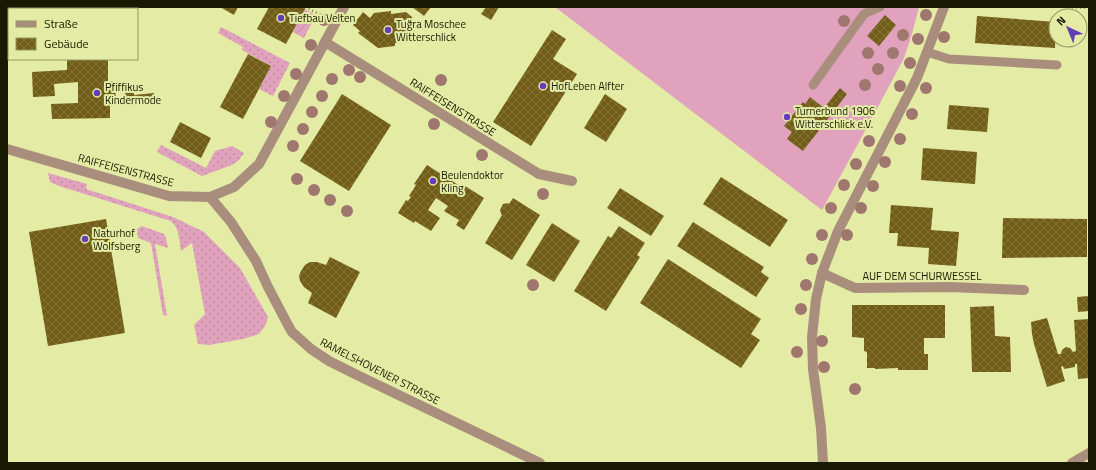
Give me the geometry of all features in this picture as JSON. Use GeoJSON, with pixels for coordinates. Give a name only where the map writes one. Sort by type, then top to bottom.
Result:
{"type":"FeatureCollection","features":[{"type":"Feature","properties":{"kind":"street","name":"RAIFFEISENSTRASSE"},"geometry":{"type":"LineString","coordinates":[[7,149],[170,196],[210,197],[234,187],[259,164],[344,7]]}},
{"type":"Feature","properties":{"kind":"street"},"geometry":{"type":"LineString","coordinates":[[823,463],[821,428],[813,369],[812,337],[816,299],[822,273],[838,231],[917,78],[944,7]]}},
{"type":"Feature","properties":{"kind":"street","name":"RAIFFEISENSTRASSE"},"geometry":{"type":"LineString","coordinates":[[326,42],[538,174],[572,181]]}},
{"type":"Feature","properties":{"kind":"street","name":"RAMELSHOVENER STRASSE"},"geometry":{"type":"LineString","coordinates":[[210,197],[231,222],[256,260],[268,287],[292,332],[311,349],[329,361],[357,375],[540,463]]}},
{"type":"Feature","properties":{"kind":"street","name":"AUF DEM SCHURWESSEL"},"geometry":{"type":"LineString","coordinates":[[822,273],[855,288],[950,287],[1024,290]]}},
{"type":"Feature","properties":{"kind":"street"},"geometry":{"type":"LineString","coordinates":[[1072,463],[1089,453]]}},
{"type":"Feature","properties":{"kind":"lane"},"geometry":{"type":"LineString","coordinates":[[813,85],[864,14],[880,7]]}},
{"type":"Feature","properties":{"kind":"lane"},"geometry":{"type":"LineString","coordinates":[[927,52],[949,58],[1056,66]]}},
{"type":"Feature","properties":{"kind":"path"},"geometry":{"type":"LineString","coordinates":[[306,7],[336,23]]}},
{"type":"Feature","properties":{"kind":"path"},"geometry":{"type":"LineString","coordinates":[[1068,7],[1089,8]]}},
{"type":"Feature","properties":{"kind":"shaded area","name":"Turnerbund 1906 Witterschlick e.V."},"geometry":{"type":"Polygon","coordinates":[[[555,7],[919,7],[904,58],[822,210],[555,7]]]}},
{"type":"Feature","properties":{"kind":"shaded area"},"geometry":{"type":"Polygon","coordinates":[[[304,9],[316,15],[304,38],[293,32],[304,9]]]}},
{"type":"Feature","properties":{"kind":"shaded area"},"geometry":{"type":"Polygon","coordinates":[[[221,27],[290,63],[273,96],[259,89],[271,66],[242,50],[243,47],[218,33],[221,27]]]}},
{"type":"Feature","properties":{"kind":"shaded area"},"geometry":{"type":"Polygon","coordinates":[[[161,145],[206,168],[215,151],[232,146],[244,153],[239,160],[232,165],[202,176],[157,152],[161,145]]]}},
{"type":"Feature","properties":{"kind":"shaded area"},"geometry":{"type":"Polygon","coordinates":[[[48,173],[87,184],[86,189],[173,217],[204,232],[240,268],[268,317],[265,326],[259,334],[243,339],[209,345],[198,344],[194,325],[205,314],[192,243],[181,251],[178,231],[171,221],[59,186],[50,182],[48,173]]]}},
{"type":"Feature","properties":{"kind":"shaded area"},"geometry":{"type":"Polygon","coordinates":[[[142,226],[164,234],[166,238],[168,248],[155,244],[167,316],[163,315],[151,243],[138,238],[137,229],[142,226]]]}},
{"type":"Feature","properties":{"kind":"building"},"geometry":{"type":"Polygon","coordinates":[[[220,7],[238,7],[234,15],[220,7]]]}},
{"type":"Feature","properties":{"kind":"building","name":"Tiefbau Velten"},"geometry":{"type":"Polygon","coordinates":[[[269,7],[306,7],[286,44],[257,29],[269,7]]]}},
{"type":"Feature","properties":{"kind":"building"},"geometry":{"type":"Polygon","coordinates":[[[412,7],[431,7],[424,16],[412,7]]]}},
{"type":"Feature","properties":{"kind":"building"},"geometry":{"type":"Polygon","coordinates":[[[486,7],[499,7],[491,20],[481,14],[486,7]]]}},
{"type":"Feature","properties":{"kind":"building","name":"Tuğra Moschee Witterschlick"},"geometry":{"type":"Polygon","coordinates":[[[391,11],[391,14],[406,12],[412,17],[413,23],[416,23],[416,28],[414,29],[415,34],[410,41],[395,43],[395,46],[378,48],[358,33],[360,31],[353,25],[363,12],[370,18],[374,13],[391,11]]]}},
{"type":"Feature","properties":{"kind":"building"},"geometry":{"type":"Polygon","coordinates":[[[885,15],[896,25],[879,46],[867,36],[885,15]]]}},
{"type":"Feature","properties":{"kind":"building"},"geometry":{"type":"Polygon","coordinates":[[[977,16],[1048,21],[1048,48],[975,43],[977,16]]]}},
{"type":"Feature","properties":{"kind":"building","name":"HofLeben Alfter"},"geometry":{"type":"Polygon","coordinates":[[[552,30],[566,39],[553,59],[577,74],[531,146],[493,122],[552,30]]]}},
{"type":"Feature","properties":{"kind":"building"},"geometry":{"type":"Polygon","coordinates":[[[248,54],[271,66],[243,119],[220,107],[248,54]]]}},
{"type":"Feature","properties":{"kind":"building"},"geometry":{"type":"Polygon","coordinates":[[[67,60],[108,60],[108,82],[115,81],[116,104],[110,105],[110,118],[52,119],[51,104],[78,103],[78,82],[54,84],[55,96],[33,97],[32,72],[67,70],[67,60]]]}},
{"type":"Feature","properties":{"kind":"building"},"geometry":{"type":"Polygon","coordinates":[[[133,83],[134,95],[154,93],[155,104],[126,106],[124,84],[133,83]]]}},
{"type":"Feature","properties":{"kind":"building"},"geometry":{"type":"Polygon","coordinates":[[[840,88],[847,94],[803,151],[787,139],[792,132],[784,126],[803,102],[805,104],[810,97],[824,108],[840,88]]]}},
{"type":"Feature","properties":{"kind":"building"},"geometry":{"type":"Polygon","coordinates":[[[342,94],[391,125],[349,191],[300,161],[342,94]]]}},
{"type":"Feature","properties":{"kind":"building"},"geometry":{"type":"Polygon","coordinates":[[[605,94],[627,109],[606,142],[584,128],[605,94]]]}},
{"type":"Feature","properties":{"kind":"building"},"geometry":{"type":"Polygon","coordinates":[[[949,105],[989,108],[987,132],[947,129],[949,105]]]}},
{"type":"Feature","properties":{"kind":"building"},"geometry":{"type":"Polygon","coordinates":[[[180,122],[211,138],[201,158],[170,142],[180,122]]]}},
{"type":"Feature","properties":{"kind":"building"},"geometry":{"type":"Polygon","coordinates":[[[923,148],[977,152],[975,184],[921,180],[923,148]]]}},
{"type":"Feature","properties":{"kind":"building"},"geometry":{"type":"Polygon","coordinates":[[[427,165],[460,186],[462,184],[484,198],[464,230],[456,225],[459,220],[444,211],[448,206],[436,198],[428,210],[440,218],[431,231],[398,213],[406,200],[408,201],[411,197],[409,196],[416,185],[414,184],[427,165]]]}},
{"type":"Feature","properties":{"kind":"building"},"geometry":{"type":"Polygon","coordinates":[[[721,177],[788,220],[770,247],[703,204],[721,177]]]}},
{"type":"Feature","properties":{"kind":"building"},"geometry":{"type":"Polygon","coordinates":[[[620,188],[664,216],[651,236],[607,208],[620,188]]]}},
{"type":"Feature","properties":{"kind":"building"},"geometry":{"type":"Polygon","coordinates":[[[513,198],[540,215],[512,260],[485,243],[502,215],[500,210],[503,204],[509,204],[513,198]]]}},
{"type":"Feature","properties":{"kind":"building"},"geometry":{"type":"Polygon","coordinates":[[[891,205],[933,208],[931,230],[959,232],[956,266],[928,264],[929,248],[897,246],[898,233],[889,233],[891,205]]]}},
{"type":"Feature","properties":{"kind":"building"},"geometry":{"type":"Polygon","coordinates":[[[1003,218],[1087,219],[1087,257],[1002,258],[1003,218]]]}},
{"type":"Feature","properties":{"kind":"building"},"geometry":{"type":"Polygon","coordinates":[[[106,219],[125,333],[48,346],[29,232],[106,219]]]}},
{"type":"Feature","properties":{"kind":"building"},"geometry":{"type":"Polygon","coordinates":[[[693,222],[764,267],[761,272],[769,278],[756,297],[677,246],[693,222]]]}},
{"type":"Feature","properties":{"kind":"building"},"geometry":{"type":"Polygon","coordinates":[[[552,223],[580,241],[554,282],[526,265],[552,223]]]}},
{"type":"Feature","properties":{"kind":"building"},"geometry":{"type":"Polygon","coordinates":[[[619,226],[645,243],[637,255],[640,257],[606,311],[574,291],[608,236],[611,238],[619,226]]]}},
{"type":"Feature","properties":{"kind":"building"},"geometry":{"type":"Polygon","coordinates":[[[330,257],[360,272],[336,318],[308,303],[312,293],[304,287],[299,276],[305,265],[310,262],[317,262],[326,265],[330,257]]]}},
{"type":"Feature","properties":{"kind":"building"},"geometry":{"type":"Polygon","coordinates":[[[668,259],[761,319],[751,334],[760,340],[741,368],[640,303],[668,259]]]}},
{"type":"Feature","properties":{"kind":"building"},"geometry":{"type":"Polygon","coordinates":[[[1089,296],[1089,311],[1078,312],[1077,297],[1089,296]]]}},
{"type":"Feature","properties":{"kind":"building"},"geometry":{"type":"Polygon","coordinates":[[[852,305],[945,305],[945,338],[924,338],[924,354],[928,354],[928,370],[867,368],[867,352],[864,351],[864,338],[852,337],[852,305]]]}},
{"type":"Feature","properties":{"kind":"building"},"geometry":{"type":"Polygon","coordinates":[[[994,306],[995,336],[1010,337],[1011,372],[972,372],[970,307],[994,306]]]}},
{"type":"Feature","properties":{"kind":"building"},"geometry":{"type":"Polygon","coordinates":[[[1047,318],[1058,354],[1061,354],[1062,350],[1066,347],[1070,348],[1073,352],[1076,351],[1074,320],[1089,319],[1089,378],[1078,379],[1077,364],[1075,364],[1075,367],[1064,369],[1063,366],[1061,367],[1065,381],[1047,387],[1034,344],[1031,322],[1047,318]]]}},
{"type":"Feature","properties":{"kind":"place","name":"Tiefbau Velten"},"geometry":{"type":"Point","coordinates":[281,18]}},
{"type":"Feature","properties":{"kind":"place","name":"Tuğra Moschee Witterschlick"},"geometry":{"type":"Point","coordinates":[388,30]}},
{"type":"Feature","properties":{"kind":"place","name":"HofLeben Alfter"},"geometry":{"type":"Point","coordinates":[543,86]}},
{"type":"Feature","properties":{"kind":"place","name":"Pfiffikus Kindermode"},"geometry":{"type":"Point","coordinates":[97,93]}},
{"type":"Feature","properties":{"kind":"place","name":"Turnerbund 1906 Witterschlick e.V."},"geometry":{"type":"Point","coordinates":[787,117]}},
{"type":"Feature","properties":{"kind":"place","name":"Beulendoktor Kling"},"geometry":{"type":"Point","coordinates":[433,181]}},
{"type":"Feature","properties":{"kind":"place","name":"Naturhof Wolfsberg"},"geometry":{"type":"Point","coordinates":[85,239]}}]}
